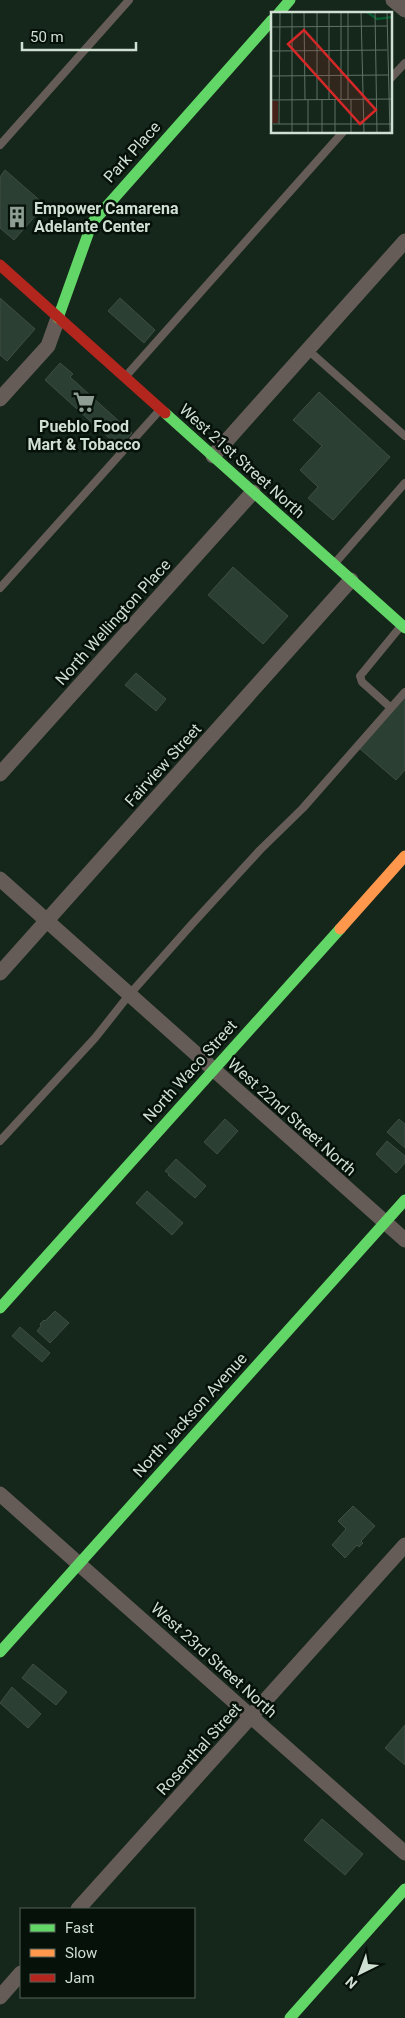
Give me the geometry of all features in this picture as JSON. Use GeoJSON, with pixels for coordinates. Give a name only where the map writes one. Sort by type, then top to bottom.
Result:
{"type":"FeatureCollection","features":[{"type":"Feature","properties":{"kind":"street"},"geometry":{"type":"LineString","coordinates":[[280,12],[290,0]]}},
{"type":"Feature","properties":{"kind":"street"},"geometry":{"type":"LineString","coordinates":[[393,0],[405,10]]}},
{"type":"Feature","properties":{"kind":"street","name":"Park Place"},"geometry":{"type":"LineString","coordinates":[[0,399],[48,346],[92,223],[271,21]]}},
{"type":"Feature","properties":{"kind":"street"},"geometry":{"type":"LineString","coordinates":[[213,456],[405,241]]}},
{"type":"Feature","properties":{"kind":"street","name":"West 21st Street North"},"geometry":{"type":"LineString","coordinates":[[0,265],[403,627]]}},
{"type":"Feature","properties":{"kind":"street","name":"North Wellington Place"},"geometry":{"type":"LineString","coordinates":[[0,774],[253,492]]}},
{"type":"Feature","properties":{"kind":"street","name":"Fairview Street"},"geometry":{"type":"LineString","coordinates":[[0,973],[351,580]]}},
{"type":"Feature","properties":{"kind":"street","name":"North Waco Street"},"geometry":{"type":"LineString","coordinates":[[0,1308],[405,856]]}},
{"type":"Feature","properties":{"kind":"street","name":"West 22nd Street North"},"geometry":{"type":"LineString","coordinates":[[0,879],[405,1240]]}},
{"type":"Feature","properties":{"kind":"street","name":"North Jackson Avenue"},"geometry":{"type":"LineString","coordinates":[[0,1652],[405,1200]]}},
{"type":"Feature","properties":{"kind":"street","name":"West 23rd Street North"},"geometry":{"type":"LineString","coordinates":[[0,1494],[405,1853]]}},
{"type":"Feature","properties":{"kind":"street","name":"Rosenthal Street"},"geometry":{"type":"LineString","coordinates":[[79,1908],[405,1544]]}},
{"type":"Feature","properties":{"kind":"street"},"geometry":{"type":"LineString","coordinates":[[290,2018],[405,1889]]}},
{"type":"Feature","properties":{"kind":"street"},"geometry":{"type":"LineString","coordinates":[[0,1997],[20,1974]]}},
{"type":"Feature","properties":{"kind":"lane"},"geometry":{"type":"LineString","coordinates":[[0,145],[129,0]]}},
{"type":"Feature","properties":{"kind":"lane"},"geometry":{"type":"LineString","coordinates":[[392,77],[405,63]]}},
{"type":"Feature","properties":{"kind":"lane"},"geometry":{"type":"LineString","coordinates":[[124,377],[341,134]]}},
{"type":"Feature","properties":{"kind":"lane"},"geometry":{"type":"LineString","coordinates":[[308,350],[405,436]]}},
{"type":"Feature","properties":{"kind":"lane"},"geometry":{"type":"LineString","coordinates":[[0,588],[160,410]]}},
{"type":"Feature","properties":{"kind":"lane"},"geometry":{"type":"LineString","coordinates":[[334,565],[405,483]]}},
{"type":"Feature","properties":{"kind":"lane"},"geometry":{"type":"LineString","coordinates":[[391,708],[362,682],[360,676],[403,627]]}},
{"type":"Feature","properties":{"kind":"lane"},"geometry":{"type":"LineString","coordinates":[[0,1141],[95,1038],[129,995],[260,850],[303,808],[405,692]]}},
{"type":"Feature","properties":{"kind":"building","name":"Empower Camarena Adelante Center"},"geometry":{"type":"Polygon","coordinates":[[[5,170],[45,205],[14,240],[0,228],[0,177],[5,170]]]}},
{"type":"Feature","properties":{"kind":"building"},"geometry":{"type":"Polygon","coordinates":[[[0,298],[35,329],[7,361],[0,355],[0,298]]]}},
{"type":"Feature","properties":{"kind":"building"},"geometry":{"type":"Polygon","coordinates":[[[120,298],[155,330],[144,343],[108,311],[120,298]]]}},
{"type":"Feature","properties":{"kind":"building"},"geometry":{"type":"Polygon","coordinates":[[[60,363],[73,374],[70,377],[132,433],[119,447],[45,380],[60,363]]]}},
{"type":"Feature","properties":{"kind":"building"},"geometry":{"type":"Polygon","coordinates":[[[319,392],[390,457],[333,520],[308,498],[318,487],[300,470],[322,446],[293,420],[319,392]]]}},
{"type":"Feature","properties":{"kind":"building"},"geometry":{"type":"Polygon","coordinates":[[[233,567],[288,616],[263,644],[208,595],[233,567]]]}},
{"type":"Feature","properties":{"kind":"building"},"geometry":{"type":"Polygon","coordinates":[[[136,673],[166,699],[156,711],[125,685],[136,673]]]}},
{"type":"Feature","properties":{"kind":"building"},"geometry":{"type":"Polygon","coordinates":[[[405,697],[405,770],[396,780],[359,748],[405,697]]]}},
{"type":"Feature","properties":{"kind":"building"},"geometry":{"type":"Polygon","coordinates":[[[225,1119],[238,1131],[217,1154],[204,1142],[225,1119]]]}},
{"type":"Feature","properties":{"kind":"building"},"geometry":{"type":"Polygon","coordinates":[[[399,1119],[405,1124],[405,1148],[387,1132],[399,1119]]]}},
{"type":"Feature","properties":{"kind":"building"},"geometry":{"type":"Polygon","coordinates":[[[387,1141],[405,1156],[405,1163],[396,1173],[376,1154],[387,1141]]]}},
{"type":"Feature","properties":{"kind":"building"},"geometry":{"type":"Polygon","coordinates":[[[176,1159],[206,1186],[195,1198],[165,1171],[176,1159]]]}},
{"type":"Feature","properties":{"kind":"building"},"geometry":{"type":"Polygon","coordinates":[[[147,1191],[183,1223],[172,1235],[136,1203],[147,1191]]]}},
{"type":"Feature","properties":{"kind":"building"},"geometry":{"type":"Polygon","coordinates":[[[55,1311],[69,1323],[50,1343],[37,1331],[41,1326],[40,1324],[55,1311]]]}},
{"type":"Feature","properties":{"kind":"building"},"geometry":{"type":"Polygon","coordinates":[[[20,1327],[50,1353],[42,1362],[12,1336],[20,1327]]]}},
{"type":"Feature","properties":{"kind":"building"},"geometry":{"type":"Polygon","coordinates":[[[353,1506],[375,1526],[361,1541],[363,1543],[359,1547],[357,1545],[345,1558],[332,1545],[346,1529],[338,1521],[353,1506]]]}},
{"type":"Feature","properties":{"kind":"building"},"geometry":{"type":"Polygon","coordinates":[[[33,1664],[67,1692],[56,1705],[22,1678],[33,1664]]]}},
{"type":"Feature","properties":{"kind":"building"},"geometry":{"type":"Polygon","coordinates":[[[12,1687],[41,1714],[28,1728],[0,1703],[12,1687]]]}},
{"type":"Feature","properties":{"kind":"building"},"geometry":{"type":"Polygon","coordinates":[[[405,1725],[405,1765],[385,1748],[405,1725]]]}},
{"type":"Feature","properties":{"kind":"building"},"geometry":{"type":"Polygon","coordinates":[[[322,1819],[363,1854],[345,1875],[304,1840],[322,1819]]]}},
{"type":"Feature","properties":{"kind":"traffic: fast"},"geometry":{"type":"LineString","coordinates":[[280,12],[290,0]]}},
{"type":"Feature","properties":{"kind":"traffic: fast"},"geometry":{"type":"LineString","coordinates":[[58,318],[92,223],[271,21]]}},
{"type":"Feature","properties":{"kind":"traffic: fast"},"geometry":{"type":"LineString","coordinates":[[165,413],[405,628]]}},
{"type":"Feature","properties":{"kind":"traffic: fast"},"geometry":{"type":"LineString","coordinates":[[0,1308],[340,929]]}},
{"type":"Feature","properties":{"kind":"traffic: fast"},"geometry":{"type":"LineString","coordinates":[[0,1652],[405,1200]]}},
{"type":"Feature","properties":{"kind":"traffic: fast"},"geometry":{"type":"LineString","coordinates":[[290,2018],[405,1889]]}},
{"type":"Feature","properties":{"kind":"traffic: slow"},"geometry":{"type":"LineString","coordinates":[[340,929],[405,856]]}},
{"type":"Feature","properties":{"kind":"traffic: jam"},"geometry":{"type":"LineString","coordinates":[[0,265],[165,413]]}},
{"type":"Feature","properties":{"kind":"place","name":"Empower Camarena Adelante Center"},"geometry":{"type":"Point","coordinates":[17,217]}},
{"type":"Feature","properties":{"kind":"place","name":"Pueblo Food Mart & Tobacco"},"geometry":{"type":"Point","coordinates":[84,402]}}]}
